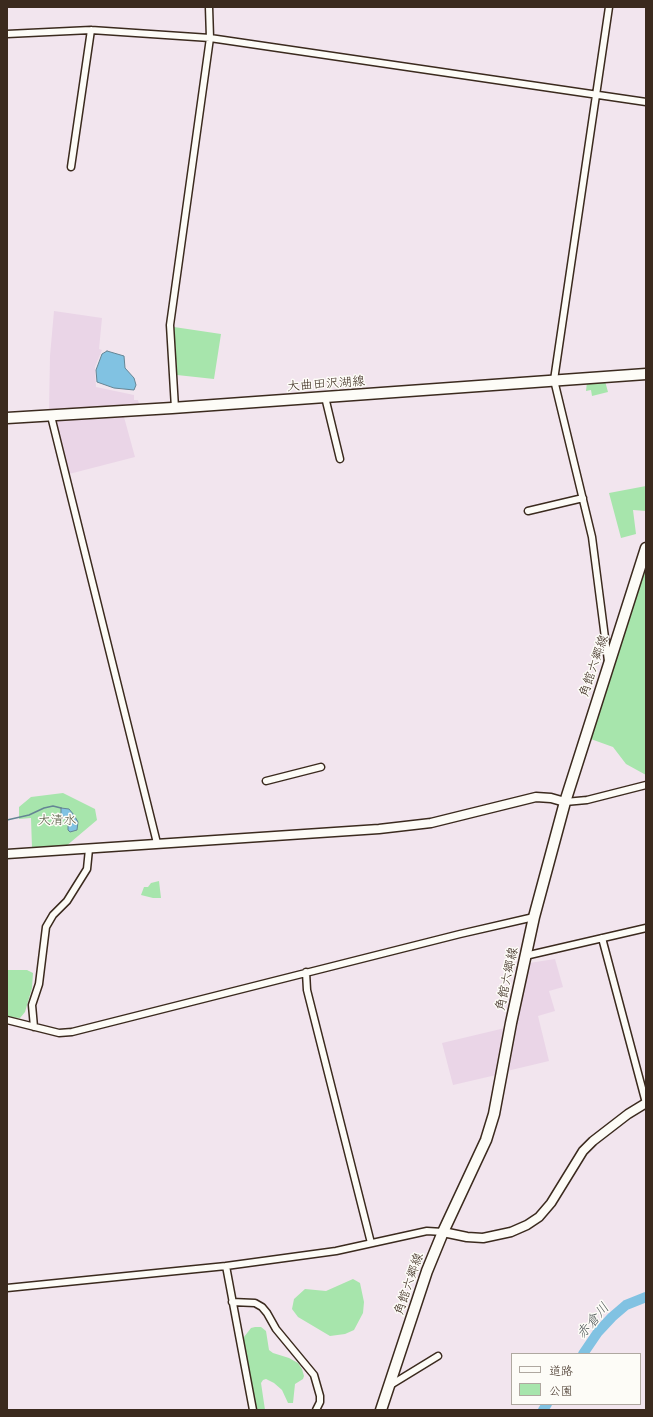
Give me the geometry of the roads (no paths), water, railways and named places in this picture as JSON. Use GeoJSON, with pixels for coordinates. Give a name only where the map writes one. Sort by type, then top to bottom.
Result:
{"type":"FeatureCollection","features":[{"type":"Feature","properties":{"kind":"main road","name":"大曲田沢湖線"},"geometry":{"type":"LineString","coordinates":[[7,418],[175,408],[646,374]]}},
{"type":"Feature","properties":{"kind":"main road","name":"角館六郷線"},"geometry":{"type":"LineString","coordinates":[[381,1410],[427,1271],[443,1232],[486,1140],[494,1114],[525,956],[565,802],[581,745],[609,665],[646,548]]}},
{"type":"Feature","properties":{"kind":"street"},"geometry":{"type":"LineString","coordinates":[[175,408],[170,325],[210,38],[209,7]]}},
{"type":"Feature","properties":{"kind":"street"},"geometry":{"type":"LineString","coordinates":[[609,7],[554,380],[592,538],[609,665]]}},
{"type":"Feature","properties":{"kind":"street"},"geometry":{"type":"LineString","coordinates":[[71,167],[91,30]]}},
{"type":"Feature","properties":{"kind":"street"},"geometry":{"type":"LineString","coordinates":[[7,34],[91,30],[210,38],[646,102]]}},
{"type":"Feature","properties":{"kind":"street"},"geometry":{"type":"LineString","coordinates":[[324,397],[340,460]]}},
{"type":"Feature","properties":{"kind":"street"},"geometry":{"type":"LineString","coordinates":[[51,416],[157,843]]}},
{"type":"Feature","properties":{"kind":"street"},"geometry":{"type":"LineString","coordinates":[[528,511],[583,498]]}},
{"type":"Feature","properties":{"kind":"street"},"geometry":{"type":"LineString","coordinates":[[266,781],[321,767]]}},
{"type":"Feature","properties":{"kind":"street"},"geometry":{"type":"LineString","coordinates":[[7,854],[342,831],[432,823],[536,797],[551,798],[565,802],[586,800],[646,786]]}},
{"type":"Feature","properties":{"kind":"street"},"geometry":{"type":"LineString","coordinates":[[34,1027],[32,1005],[39,984],[46,927],[53,915],[67,901],[86,869],[89,849]]}},
{"type":"Feature","properties":{"kind":"street"},"geometry":{"type":"LineString","coordinates":[[7,1020],[59,1033],[72,1032],[460,934],[534,918]]}},
{"type":"Feature","properties":{"kind":"street"},"geometry":{"type":"LineString","coordinates":[[525,956],[646,928]]}},
{"type":"Feature","properties":{"kind":"street"},"geometry":{"type":"LineString","coordinates":[[7,1288],[226,1266],[336,1251],[427,1231],[483,1238],[511,1232],[527,1225],[539,1217],[551,1203],[584,1151],[593,1141],[628,1114],[646,1103],[602,938]]}},
{"type":"Feature","properties":{"kind":"street"},"geometry":{"type":"LineString","coordinates":[[306,972],[308,997],[371,1243]]}},
{"type":"Feature","properties":{"kind":"street"},"geometry":{"type":"LineString","coordinates":[[226,1266],[253,1410]]}},
{"type":"Feature","properties":{"kind":"street"},"geometry":{"type":"LineString","coordinates":[[232,1302],[255,1303],[262,1307],[267,1313],[276,1329],[314,1375],[320,1396],[320,1402],[316,1410]]}},
{"type":"Feature","properties":{"kind":"street"},"geometry":{"type":"LineString","coordinates":[[389,1386],[438,1356]]}},
{"type":"Feature","properties":{"kind":"water"},"geometry":{"type":"Polygon","coordinates":[[[107,351],[124,356],[125,368],[134,378],[136,385],[134,390],[114,388],[97,382],[96,370],[102,354],[107,351]]]}},
{"type":"Feature","properties":{"kind":"water","name":"大清水"},"geometry":{"type":"Polygon","coordinates":[[[61,808],[69,809],[74,815],[78,822],[77,830],[70,832],[68,830],[68,823],[61,814],[61,808]]]}},
{"type":"Feature","properties":{"kind":"waterway"},"geometry":{"type":"LineString","coordinates":[[7,820],[29,815],[44,808],[53,806],[61,808]]}},
{"type":"Feature","properties":{"kind":"waterway","name":"赤倉川"},"geometry":{"type":"LineString","coordinates":[[584,1353],[598,1332],[612,1317],[626,1305],[646,1297]]}},
{"type":"Feature","properties":{"kind":"waterway","name":"赤倉川"},"geometry":{"type":"LineString","coordinates":[[543,1410],[546,1405]]}}]}
